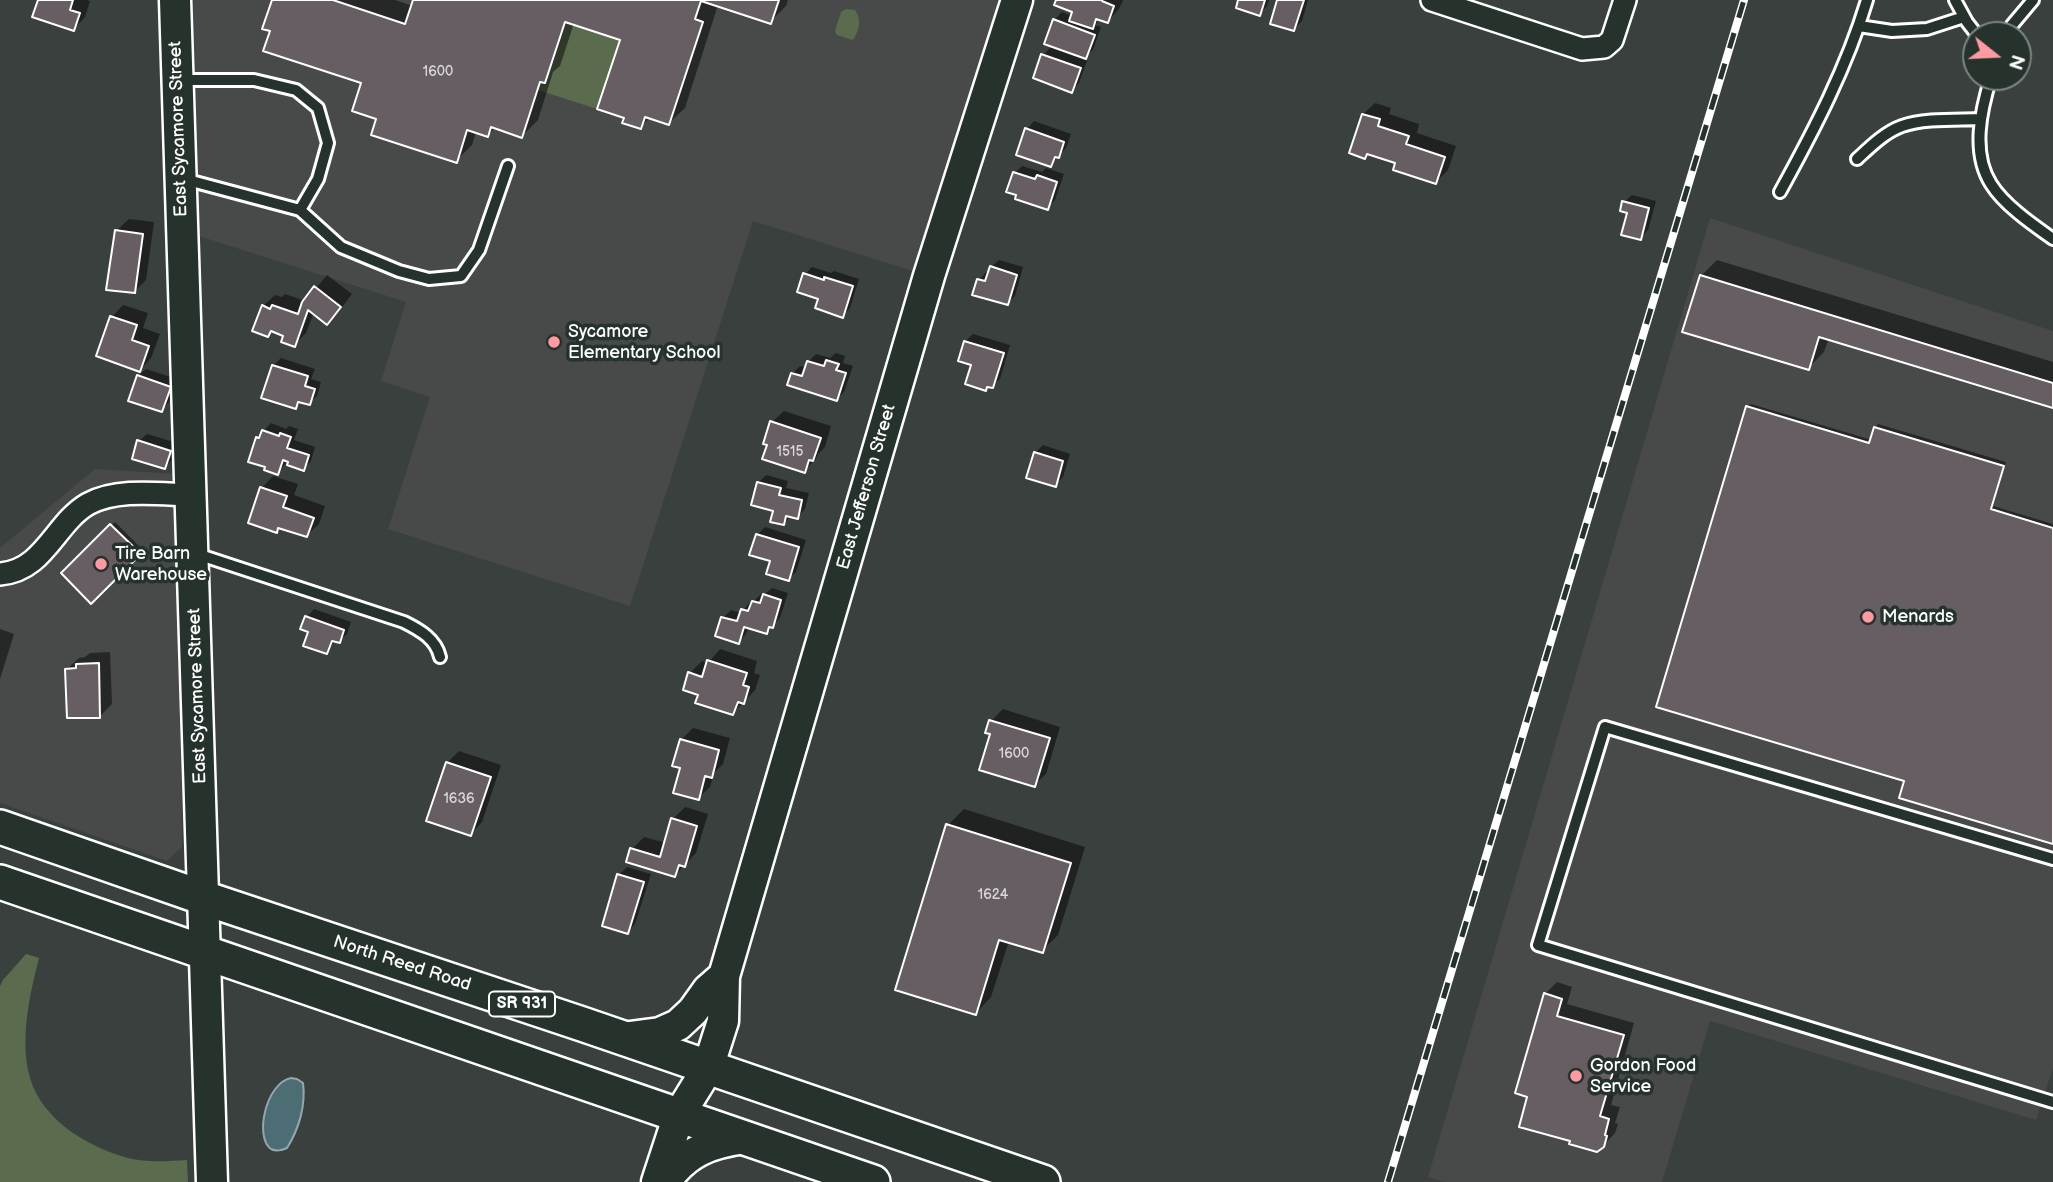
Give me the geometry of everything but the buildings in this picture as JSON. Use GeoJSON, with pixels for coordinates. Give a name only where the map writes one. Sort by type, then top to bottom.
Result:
{"type":"FeatureCollection","features":[{"type":"Feature","properties":{"kind":"main road","name":"North Reed Road"},"geometry":{"type":"LineString","coordinates":[[0,827],[1043,1182]]}},
{"type":"Feature","properties":{"kind":"main road"},"geometry":{"type":"LineString","coordinates":[[0,882],[873,1182]]}},
{"type":"Feature","properties":{"kind":"street","name":"East Sycamore Street"},"geometry":{"type":"LineString","coordinates":[[175,0],[212,1182]]}},
{"type":"Feature","properties":{"kind":"street","name":"East Jefferson Street"},"geometry":{"type":"LineString","coordinates":[[657,1182],[679,1115],[708,1068],[723,1021],[724,976],[929,276],[1017,0]]}},
{"type":"Feature","properties":{"kind":"street"},"geometry":{"type":"LineString","coordinates":[[1432,0],[1481,12],[1582,49],[1604,47],[1612,40],[1625,0]]}},
{"type":"Feature","properties":{"kind":"street"},"geometry":{"type":"LineString","coordinates":[[0,574],[8,573],[40,557],[74,514],[88,504],[105,497],[133,494],[191,495]]}},
{"type":"Feature","properties":{"kind":"street","name":"East Jefferson Street"},"geometry":{"type":"LineString","coordinates":[[622,1038],[660,1033],[677,1025],[724,976]]}},
{"type":"Feature","properties":{"kind":"street"},"geometry":{"type":"LineString","coordinates":[[665,1182],[689,1157],[703,1147],[745,1138]]}},
{"type":"Feature","properties":{"kind":"lane"},"geometry":{"type":"LineString","coordinates":[[1780,192],[1813,131],[1859,26],[1867,0]]}},
{"type":"Feature","properties":{"kind":"lane"},"geometry":{"type":"LineString","coordinates":[[1955,0],[1967,21]]}},
{"type":"Feature","properties":{"kind":"lane"},"geometry":{"type":"LineString","coordinates":[[2015,21],[2033,0]]}},
{"type":"Feature","properties":{"kind":"lane"},"geometry":{"type":"LineString","coordinates":[[1859,26],[1892,31],[1927,29],[1964,17]]}},
{"type":"Feature","properties":{"kind":"lane"},"geometry":{"type":"LineString","coordinates":[[178,80],[254,80],[296,90],[318,108],[328,143],[318,179],[300,210]]}},
{"type":"Feature","properties":{"kind":"lane"},"geometry":{"type":"LineString","coordinates":[[1987,91],[1981,110],[1980,156],[1991,184],[2018,214],[2053,239]]}},
{"type":"Feature","properties":{"kind":"lane"},"geometry":{"type":"LineString","coordinates":[[1857,159],[1874,143],[1902,126],[1981,119]]}},
{"type":"Feature","properties":{"kind":"lane"},"geometry":{"type":"LineString","coordinates":[[181,178],[300,210],[341,247],[399,271],[429,279],[461,276],[479,250],[508,166]]}},
{"type":"Feature","properties":{"kind":"lane"},"geometry":{"type":"LineString","coordinates":[[193,553],[404,622],[430,639],[436,645],[440,657]]}},
{"type":"Feature","properties":{"kind":"lane"},"geometry":{"type":"LineString","coordinates":[[2053,859],[1605,727],[1538,945],[2053,1102]]}},
{"type":"Feature","properties":{"kind":"shaded area","name":"Sycamore Elementary School"},"geometry":{"type":"Polygon","coordinates":[[[175,0],[1017,0],[929,276],[753,221],[630,606],[388,529],[430,397],[381,381],[406,302],[183,231],[175,0]]]}},
{"type":"Feature","properties":{"kind":"shaded area"},"geometry":{"type":"Polygon","coordinates":[[[1710,218],[2053,331],[2053,1068],[2036,1120],[1710,1021],[1662,1182],[1445,1182],[1428,1177],[1710,218]]]}},
{"type":"Feature","properties":{"kind":"shaded area"},"geometry":{"type":"Polygon","coordinates":[[[95,469],[179,474],[182,847],[167,861],[0,803],[0,548],[95,469]]]}},
{"type":"Feature","properties":{"kind":"green space"},"geometry":{"type":"Polygon","coordinates":[[[846,9],[855,10],[859,21],[853,40],[837,35],[835,31],[841,12],[846,9]]]}},
{"type":"Feature","properties":{"kind":"green space"},"geometry":{"type":"Polygon","coordinates":[[[565,22],[620,40],[597,109],[538,90],[540,82],[545,83],[565,22]]]}},
{"type":"Feature","properties":{"kind":"green space"},"geometry":{"type":"Polygon","coordinates":[[[26,954],[39,958],[26,1028],[26,1056],[33,1087],[41,1102],[65,1127],[112,1153],[143,1161],[187,1160],[188,1182],[0,1182],[0,986],[26,954]]]}},
{"type":"Feature","properties":{"kind":"water"},"geometry":{"type":"Polygon","coordinates":[[[291,1078],[303,1083],[301,1117],[287,1148],[273,1150],[266,1143],[263,1134],[265,1111],[275,1090],[282,1082],[291,1078]]]}},
{"type":"Feature","properties":{"kind":"railway"},"geometry":{"type":"LineString","coordinates":[[1388,1182],[1744,0]]}},
{"type":"Feature","properties":{"kind":"place","name":"Sycamore Elementary School"},"geometry":{"type":"Point","coordinates":[554,342]}},
{"type":"Feature","properties":{"kind":"place","name":"Tire Barn Warehouse"},"geometry":{"type":"Point","coordinates":[101,564]}},
{"type":"Feature","properties":{"kind":"place","name":"Menards"},"geometry":{"type":"Point","coordinates":[1868,617]}},
{"type":"Feature","properties":{"kind":"place","name":"Gordon Food Service"},"geometry":{"type":"Point","coordinates":[1576,1076]}}]}
